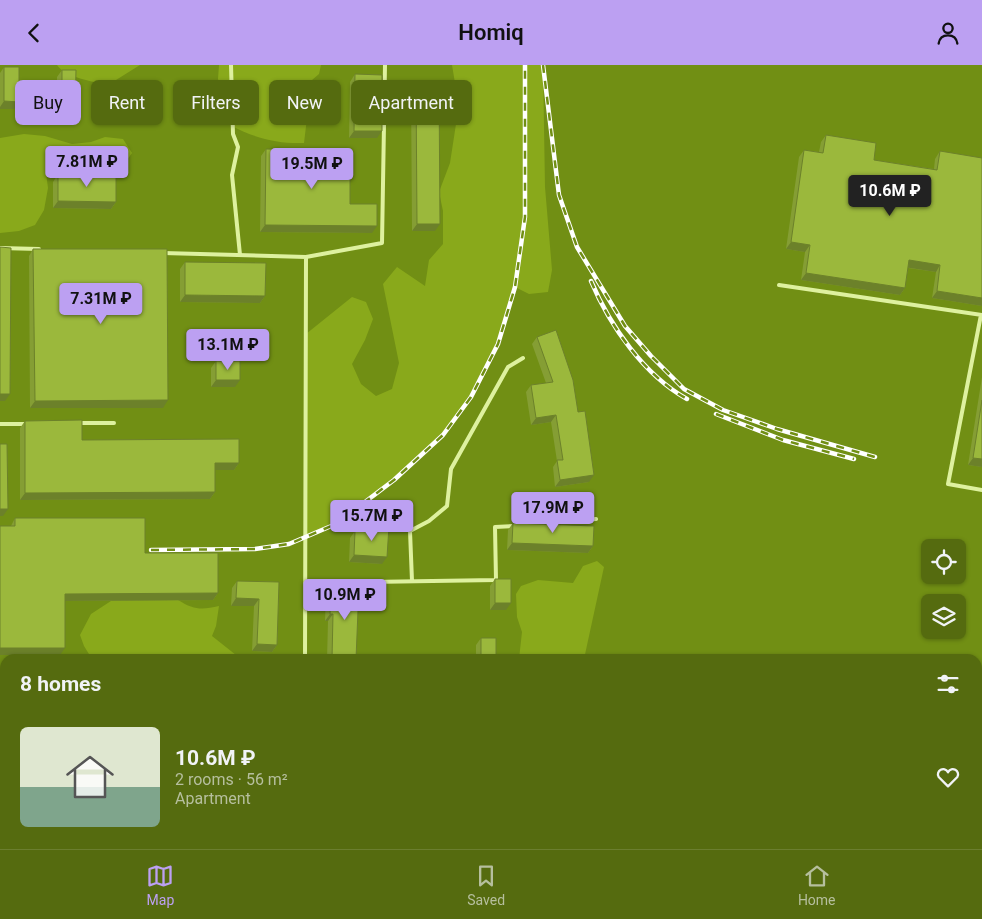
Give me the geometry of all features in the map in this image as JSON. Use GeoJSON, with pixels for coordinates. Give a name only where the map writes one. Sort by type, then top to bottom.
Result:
{"type":"FeatureCollection","features":[{"type":"Feature","properties":{"kind":"lane"},"geometry":{"type":"LineString","coordinates":[[231,65],[233,133],[238,147],[232,175],[240,255]]}},
{"type":"Feature","properties":{"kind":"lane"},"geometry":{"type":"LineString","coordinates":[[160,253],[306,257],[382,243],[385,65]]}},
{"type":"Feature","properties":{"kind":"lane"},"geometry":{"type":"LineString","coordinates":[[0,247],[40,249]]}},
{"type":"Feature","properties":{"kind":"lane"},"geometry":{"type":"LineString","coordinates":[[305,654],[306,257]]}},
{"type":"Feature","properties":{"kind":"lane"},"geometry":{"type":"LineString","coordinates":[[779,285],[981,315],[948,484],[982,490]]}},
{"type":"Feature","properties":{"kind":"lane"},"geometry":{"type":"LineString","coordinates":[[412,581],[410,531],[429,521],[447,506],[451,469],[508,367],[523,358]]}},
{"type":"Feature","properties":{"kind":"lane"},"geometry":{"type":"LineString","coordinates":[[76,423],[114,423]]}},
{"type":"Feature","properties":{"kind":"lane"},"geometry":{"type":"LineString","coordinates":[[0,424],[28,424]]}},
{"type":"Feature","properties":{"kind":"lane"},"geometry":{"type":"LineString","coordinates":[[532,524],[596,519]]}},
{"type":"Feature","properties":{"kind":"lane"},"geometry":{"type":"LineString","coordinates":[[305,583],[496,580],[495,527],[522,525]]}},
{"type":"Feature","properties":{"kind":"green space"},"geometry":{"type":"Polygon","coordinates":[[[57,65],[140,65],[116,80],[91,80],[91,82],[73,76],[57,65]]]}},
{"type":"Feature","properties":{"kind":"green space"},"geometry":{"type":"Polygon","coordinates":[[[219,65],[321,65],[319,74],[312,80],[269,80],[269,125],[306,125],[304,143],[267,139],[249,134],[232,126],[259,125],[259,80],[218,79],[219,65]]]}},
{"type":"Feature","properties":{"kind":"green space"},"geometry":{"type":"Polygon","coordinates":[[[452,65],[543,65],[545,187],[552,270],[548,292],[529,294],[515,287],[498,344],[471,397],[443,435],[394,480],[336,524],[305,537],[306,334],[352,297],[366,302],[373,319],[365,340],[352,364],[361,384],[376,396],[392,389],[399,363],[383,284],[397,267],[425,286],[429,260],[443,244],[443,211],[439,192],[450,163],[456,125],[472,125],[472,80],[454,80],[452,65]]]}},
{"type":"Feature","properties":{"kind":"green space"},"geometry":{"type":"Polygon","coordinates":[[[24,134],[45,136],[72,144],[91,142],[105,137],[123,139],[132,153],[117,174],[46,173],[48,188],[44,210],[35,225],[19,231],[0,233],[0,138],[24,134]]]}},
{"type":"Feature","properties":{"kind":"green space"},"geometry":{"type":"Polygon","coordinates":[[[597,561],[604,567],[585,654],[520,654],[522,632],[517,617],[516,594],[521,586],[538,580],[573,583],[583,566],[597,561]]]}},
{"type":"Feature","properties":{"kind":"green space"},"geometry":{"type":"Polygon","coordinates":[[[178,600],[198,608],[219,606],[216,626],[212,636],[235,654],[89,654],[80,635],[91,614],[111,601],[178,600]]]}},
{"type":"Feature","properties":{"kind":"building"},"geometry":{"type":"Polygon","coordinates":[[[4,67],[19,67],[19,80],[15,80],[15,102],[4,101],[4,67]]]}},
{"type":"Feature","properties":{"kind":"building"},"geometry":{"type":"Polygon","coordinates":[[[62,70],[76,70],[76,80],[62,80],[62,70]]]}},
{"type":"Feature","properties":{"kind":"building"},"geometry":{"type":"Polygon","coordinates":[[[355,74],[382,75],[382,80],[355,80],[355,74]]]}},
{"type":"Feature","properties":{"kind":"building"},"geometry":{"type":"Polygon","coordinates":[[[354,125],[382,125],[382,131],[354,131],[354,125]]]}},
{"type":"Feature","properties":{"kind":"building"},"geometry":{"type":"Polygon","coordinates":[[[416,125],[439,125],[440,224],[417,224],[416,125]]]}},
{"type":"Feature","properties":{"kind":"building"},"geometry":{"type":"Polygon","coordinates":[[[826,135],[876,143],[874,160],[937,170],[940,151],[982,158],[982,298],[937,291],[940,265],[909,260],[905,288],[806,273],[810,245],[791,242],[804,150],[823,153],[826,135]]]}},
{"type":"Feature","properties":{"kind":"building"},"geometry":{"type":"Polygon","coordinates":[[[266,149],[350,150],[350,204],[377,204],[377,226],[265,225],[266,149]]]}},
{"type":"Feature","properties":{"kind":"building"},"geometry":{"type":"Polygon","coordinates":[[[58,174],[116,175],[116,202],[58,201],[58,174]]]}},
{"type":"Feature","properties":{"kind":"building"},"geometry":{"type":"Polygon","coordinates":[[[0,247],[11,248],[10,394],[0,394],[0,247]]]}},
{"type":"Feature","properties":{"kind":"building"},"geometry":{"type":"Polygon","coordinates":[[[33,249],[167,249],[168,400],[35,401],[33,249]]]}},
{"type":"Feature","properties":{"kind":"building"},"geometry":{"type":"Polygon","coordinates":[[[185,262],[266,263],[265,296],[185,295],[185,262]]]}},
{"type":"Feature","properties":{"kind":"building"},"geometry":{"type":"Polygon","coordinates":[[[556,330],[573,380],[578,412],[585,411],[594,475],[560,480],[557,460],[563,460],[556,415],[536,418],[531,385],[553,382],[537,337],[556,330]]]}},
{"type":"Feature","properties":{"kind":"building"},"geometry":{"type":"Polygon","coordinates":[[[216,361],[240,361],[240,380],[216,380],[216,361]]]}},
{"type":"Feature","properties":{"kind":"building"},"geometry":{"type":"Polygon","coordinates":[[[982,400],[982,459],[973,458],[982,400]]]}},
{"type":"Feature","properties":{"kind":"building"},"geometry":{"type":"Polygon","coordinates":[[[82,420],[82,440],[239,439],[239,463],[215,463],[215,492],[25,493],[25,421],[82,420]]]}},
{"type":"Feature","properties":{"kind":"building"},"geometry":{"type":"Polygon","coordinates":[[[0,444],[7,444],[8,509],[0,509],[0,444]]]}},
{"type":"Feature","properties":{"kind":"building"},"geometry":{"type":"Polygon","coordinates":[[[15,518],[145,518],[145,553],[218,553],[218,593],[65,594],[65,648],[0,648],[0,526],[15,526],[15,518]]]}},
{"type":"Feature","properties":{"kind":"building"},"geometry":{"type":"Polygon","coordinates":[[[513,523],[594,526],[593,546],[512,543],[513,523]]]}},
{"type":"Feature","properties":{"kind":"building"},"geometry":{"type":"Polygon","coordinates":[[[375,525],[389,526],[387,557],[354,555],[355,531],[375,532],[375,525]]]}},
{"type":"Feature","properties":{"kind":"building"},"geometry":{"type":"Polygon","coordinates":[[[495,579],[511,579],[511,603],[495,603],[495,579]]]}},
{"type":"Feature","properties":{"kind":"building"},"geometry":{"type":"Polygon","coordinates":[[[237,581],[279,582],[277,645],[257,644],[259,599],[236,598],[237,581]]]}},
{"type":"Feature","properties":{"kind":"building"},"geometry":{"type":"Polygon","coordinates":[[[331,585],[359,586],[356,654],[332,654],[333,614],[330,614],[331,585]]]}},
{"type":"Feature","properties":{"kind":"building"},"geometry":{"type":"Polygon","coordinates":[[[481,638],[496,638],[496,654],[481,654],[481,638]]]}},
{"type":"Feature","properties":{"kind":"railway"},"geometry":{"type":"LineString","coordinates":[[151,550],[255,549],[289,544],[336,524],[394,480],[443,435],[471,397],[498,344],[515,287],[525,217],[525,65]]}},
{"type":"Feature","properties":{"kind":"railway"},"geometry":{"type":"LineString","coordinates":[[543,65],[559,195],[577,247],[625,326],[651,356],[684,389],[723,410],[777,429],[875,457]]}},
{"type":"Feature","properties":{"kind":"railway"},"geometry":{"type":"LineString","coordinates":[[591,281],[608,315],[630,348],[657,377],[687,399]]}},
{"type":"Feature","properties":{"kind":"railway"},"geometry":{"type":"LineString","coordinates":[[716,414],[783,440],[854,459]]}}]}
